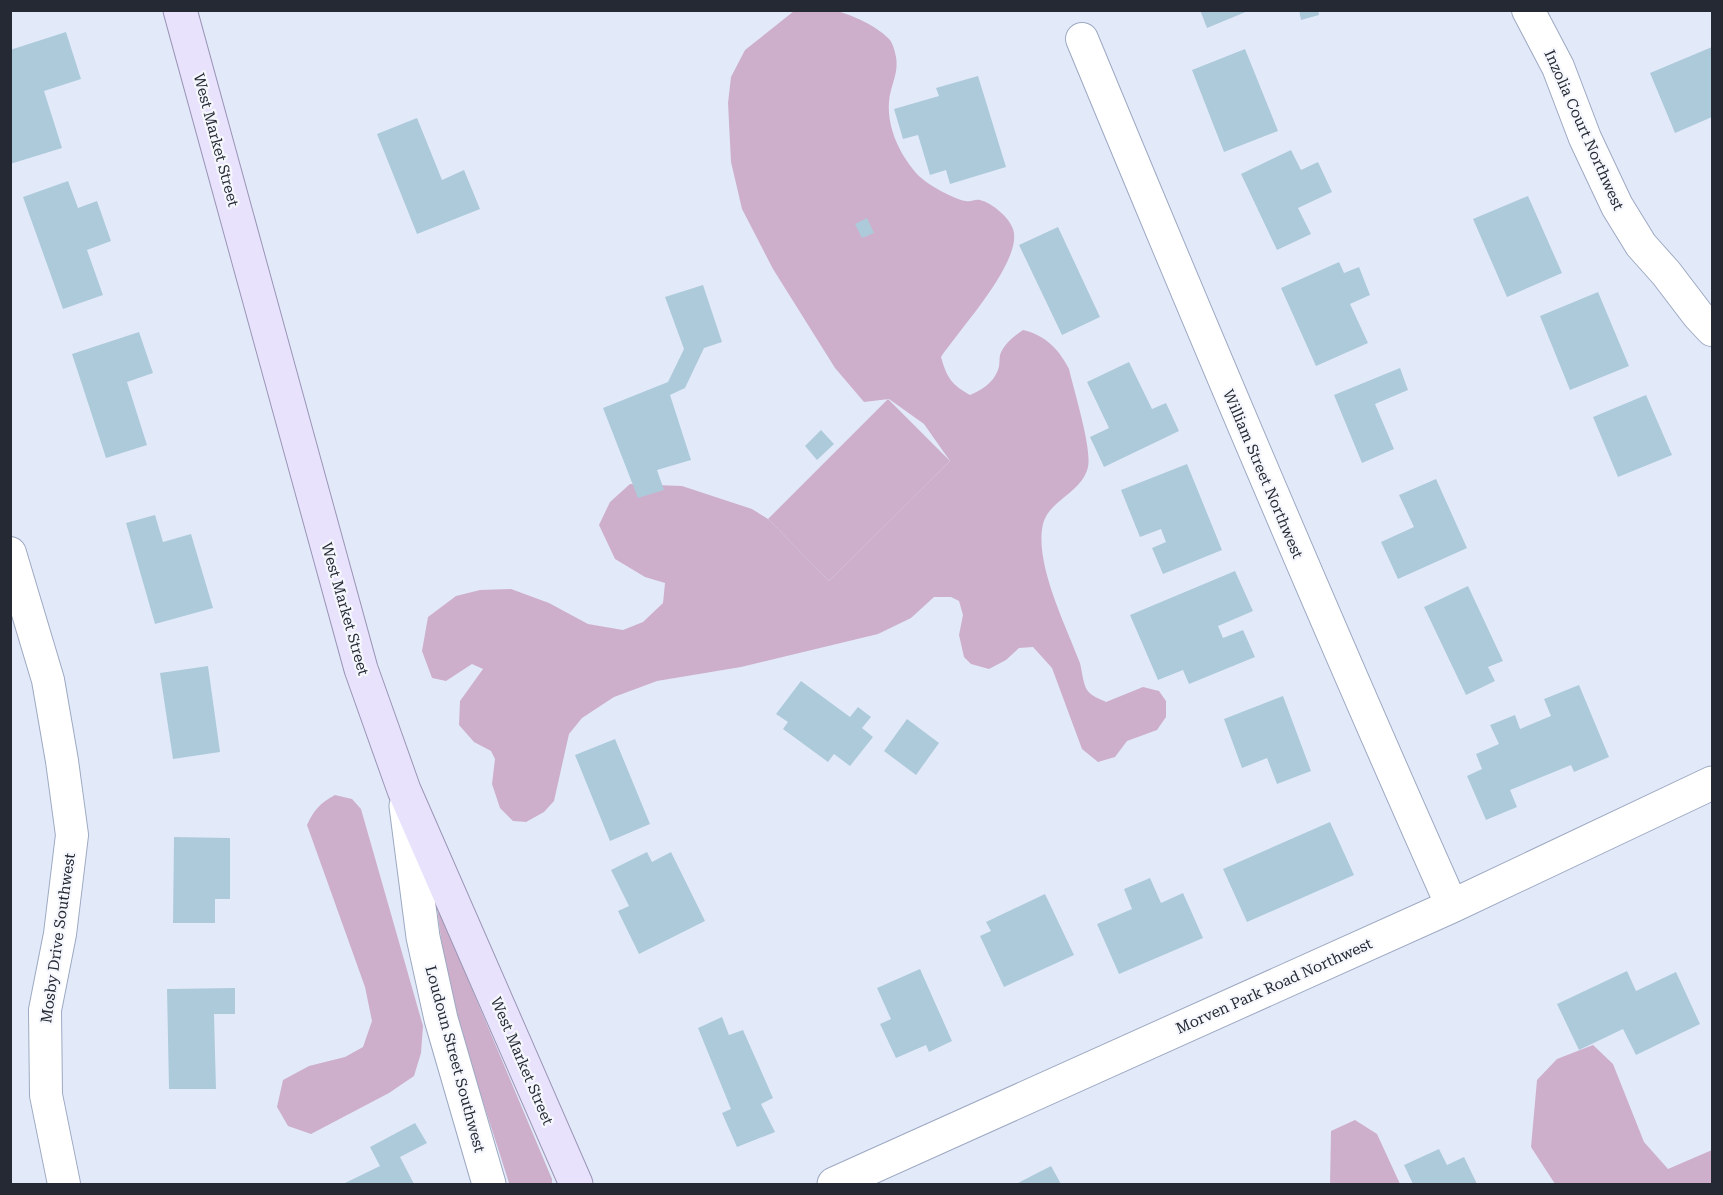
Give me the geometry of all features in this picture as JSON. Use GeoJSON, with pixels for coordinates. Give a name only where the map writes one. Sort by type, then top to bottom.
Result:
{"type":"FeatureCollection","features":[{"type":"Feature","properties":{"kind":"main road","name":"West Market Street"},"geometry":{"type":"LineString","coordinates":[[180,10],[361,669],[404,790],[576,1185]]}},
{"type":"Feature","properties":{"kind":"street","name":"Inzolia Court Northwest"},"geometry":{"type":"LineString","coordinates":[[1528,10],[1558,67],[1585,138],[1617,206],[1641,245],[1713,330]]}},
{"type":"Feature","properties":{"kind":"street","name":"William Street Northwest"},"geometry":{"type":"LineString","coordinates":[[1082,39],[1329,630],[1452,906]]}},
{"type":"Feature","properties":{"kind":"street","name":"Mosby Drive Southwest"},"geometry":{"type":"LineString","coordinates":[[10,554],[48,680],[72,835],[60,933],[45,1010],[45,1095],[64,1185]]}},
{"type":"Feature","properties":{"kind":"street","name":"Morven Park Road Northwest"},"geometry":{"type":"LineString","coordinates":[[834,1185],[1452,906],[1713,783]]}},
{"type":"Feature","properties":{"kind":"street","name":"Loudoun Street Southwest"},"geometry":{"type":"LineString","coordinates":[[404,790],[423,937],[441,1019],[489,1185]]}},
{"type":"Feature","properties":{"kind":"shaded area"},"geometry":{"type":"Polygon","coordinates":[[[794,11],[841,12],[885,35],[893,46],[897,63],[889,102],[890,122],[896,142],[906,160],[919,176],[934,187],[961,200],[978,200],[990,204],[1000,211],[1011,224],[1014,242],[1009,258],[988,295],[941,357],[943,364],[951,380],[970,395],[993,379],[998,370],[1000,355],[1004,347],[1023,330],[1045,339],[1065,362],[1069,369],[1085,433],[1089,458],[1085,476],[1052,509],[1043,524],[1041,540],[1047,575],[1080,663],[1087,690],[1106,702],[1143,687],[1159,691],[1166,701],[1166,717],[1157,730],[1127,741],[1115,757],[1098,762],[1082,749],[1052,668],[1033,647],[1019,648],[1006,660],[989,669],[971,664],[964,657],[959,635],[963,615],[959,601],[951,597],[934,597],[911,618],[878,634],[741,667],[657,681],[614,697],[582,718],[569,734],[554,801],[544,812],[526,822],[513,821],[500,808],[492,784],[495,759],[491,751],[474,742],[459,725],[460,701],[483,669],[472,664],[446,681],[432,678],[422,651],[428,617],[456,596],[480,590],[511,589],[549,603],[588,624],[623,630],[643,622],[663,603],[665,583],[645,577],[615,559],[599,525],[610,502],[630,484],[682,486],[752,509],[768,519],[829,581],[950,461],[924,424],[889,399],[864,402],[835,368],[773,269],[742,209],[731,162],[728,103],[731,77],[745,50],[794,11]]]}},
{"type":"Feature","properties":{"kind":"shaded area"},"geometry":{"type":"Polygon","coordinates":[[[888,399],[950,461],[829,581],[768,519],[888,399]]]}},
{"type":"Feature","properties":{"kind":"shaded area"},"geometry":{"type":"Polygon","coordinates":[[[335,795],[352,799],[361,809],[423,1026],[421,1053],[414,1076],[389,1093],[311,1134],[288,1126],[277,1107],[283,1080],[309,1066],[345,1057],[363,1047],[372,1021],[365,987],[307,825],[318,807],[335,795]]]}},
{"type":"Feature","properties":{"kind":"shaded area"},"geometry":{"type":"Polygon","coordinates":[[[437,906],[552,1179],[552,1184],[509,1183],[456,1011],[448,977],[437,906]]]}},
{"type":"Feature","properties":{"kind":"shaded area"},"geometry":{"type":"Polygon","coordinates":[[[1593,1045],[1613,1064],[1644,1142],[1668,1169],[1712,1150],[1712,1184],[1555,1184],[1531,1147],[1537,1080],[1557,1059],[1593,1045]]]}},
{"type":"Feature","properties":{"kind":"shaded area"},"geometry":{"type":"Polygon","coordinates":[[[1355,1120],[1377,1134],[1400,1184],[1330,1184],[1331,1131],[1355,1120]]]}},
{"type":"Feature","properties":{"kind":"building"},"geometry":{"type":"Polygon","coordinates":[[[1200,10],[1248,10],[1248,11],[1207,28],[1200,10]]]}},
{"type":"Feature","properties":{"kind":"building"},"geometry":{"type":"Polygon","coordinates":[[[1299,10],[1318,10],[1319,15],[1301,20],[1299,10]]]}},
{"type":"Feature","properties":{"kind":"building"},"geometry":{"type":"Polygon","coordinates":[[[66,32],[81,79],[44,91],[62,148],[10,164],[10,50],[66,32]]]}},
{"type":"Feature","properties":{"kind":"building"},"geometry":{"type":"Polygon","coordinates":[[[1712,47],[1712,117],[1675,133],[1650,73],[1712,47]]]}},
{"type":"Feature","properties":{"kind":"building"},"geometry":{"type":"Polygon","coordinates":[[[1245,49],[1278,131],[1224,152],[1192,70],[1245,49]]]}},
{"type":"Feature","properties":{"kind":"building"},"geometry":{"type":"Polygon","coordinates":[[[978,76],[1006,167],[950,184],[946,170],[930,175],[918,135],[903,139],[894,109],[939,96],[936,88],[978,76]]]}},
{"type":"Feature","properties":{"kind":"building"},"geometry":{"type":"Polygon","coordinates":[[[417,118],[442,180],[464,170],[480,209],[417,234],[377,134],[417,118]]]}},
{"type":"Feature","properties":{"kind":"building"},"geometry":{"type":"Polygon","coordinates":[[[1291,150],[1301,170],[1318,162],[1332,192],[1298,208],[1311,234],[1277,250],[1241,174],[1291,150]]]}},
{"type":"Feature","properties":{"kind":"building"},"geometry":{"type":"Polygon","coordinates":[[[68,181],[78,208],[97,201],[111,241],[87,250],[103,295],[63,309],[23,197],[68,181]]]}},
{"type":"Feature","properties":{"kind":"building"},"geometry":{"type":"Polygon","coordinates":[[[1528,196],[1562,273],[1507,297],[1473,219],[1528,196]]]}},
{"type":"Feature","properties":{"kind":"building"},"geometry":{"type":"Polygon","coordinates":[[[867,218],[874,233],[862,238],[855,224],[867,218]]]}},
{"type":"Feature","properties":{"kind":"building"},"geometry":{"type":"Polygon","coordinates":[[[1058,227],[1100,317],[1062,335],[1019,245],[1058,227]]]}},
{"type":"Feature","properties":{"kind":"building"},"geometry":{"type":"Polygon","coordinates":[[[1339,262],[1344,273],[1359,267],[1370,295],[1350,304],[1368,343],[1316,366],[1281,288],[1339,262]]]}},
{"type":"Feature","properties":{"kind":"building"},"geometry":{"type":"Polygon","coordinates":[[[703,285],[722,342],[704,348],[685,388],[670,395],[691,460],[657,470],[664,490],[638,498],[603,408],[668,382],[684,349],[665,297],[703,285]]]}},
{"type":"Feature","properties":{"kind":"building"},"geometry":{"type":"Polygon","coordinates":[[[1598,292],[1629,366],[1570,390],[1540,316],[1598,292]]]}},
{"type":"Feature","properties":{"kind":"building"},"geometry":{"type":"Polygon","coordinates":[[[139,332],[153,373],[127,382],[147,445],[106,458],[72,354],[139,332]]]}},
{"type":"Feature","properties":{"kind":"building"},"geometry":{"type":"Polygon","coordinates":[[[1129,362],[1152,409],[1166,403],[1179,431],[1104,467],[1090,437],[1109,428],[1087,382],[1129,362]]]}},
{"type":"Feature","properties":{"kind":"building"},"geometry":{"type":"Polygon","coordinates":[[[1400,368],[1408,390],[1375,404],[1394,449],[1362,463],[1334,395],[1400,368]]]}},
{"type":"Feature","properties":{"kind":"building"},"geometry":{"type":"Polygon","coordinates":[[[1646,395],[1672,455],[1618,477],[1593,417],[1646,395]]]}},
{"type":"Feature","properties":{"kind":"building"},"geometry":{"type":"Polygon","coordinates":[[[821,430],[834,444],[817,460],[805,446],[821,430]]]}},
{"type":"Feature","properties":{"kind":"building"},"geometry":{"type":"Polygon","coordinates":[[[1187,464],[1222,550],[1163,574],[1152,548],[1166,542],[1161,529],[1140,537],[1121,490],[1187,464]]]}},
{"type":"Feature","properties":{"kind":"building"},"geometry":{"type":"Polygon","coordinates":[[[1436,479],[1467,548],[1398,579],[1381,542],[1414,527],[1399,495],[1436,479]]]}},
{"type":"Feature","properties":{"kind":"building"},"geometry":{"type":"Polygon","coordinates":[[[155,515],[163,542],[191,534],[213,608],[155,624],[126,523],[155,515]]]}},
{"type":"Feature","properties":{"kind":"building"},"geometry":{"type":"Polygon","coordinates":[[[1235,571],[1253,611],[1218,626],[1223,638],[1243,630],[1255,657],[1189,684],[1183,670],[1158,680],[1130,615],[1235,571]]]}},
{"type":"Feature","properties":{"kind":"building"},"geometry":{"type":"Polygon","coordinates":[[[1468,586],[1503,661],[1488,667],[1495,681],[1466,695],[1424,607],[1468,586]]]}},
{"type":"Feature","properties":{"kind":"building"},"geometry":{"type":"Polygon","coordinates":[[[208,666],[220,752],[173,759],[160,673],[208,666]]]}},
{"type":"Feature","properties":{"kind":"building"},"geometry":{"type":"Polygon","coordinates":[[[801,681],[850,717],[858,707],[871,717],[862,728],[873,737],[850,766],[834,754],[828,762],[783,729],[788,722],[776,714],[801,681]]]}},
{"type":"Feature","properties":{"kind":"building"},"geometry":{"type":"Polygon","coordinates":[[[1579,685],[1609,757],[1574,772],[1571,765],[1510,790],[1517,807],[1486,820],[1467,776],[1482,769],[1476,754],[1499,744],[1490,725],[1515,715],[1520,729],[1551,716],[1544,699],[1579,685]]]}},
{"type":"Feature","properties":{"kind":"building"},"geometry":{"type":"Polygon","coordinates":[[[1283,696],[1311,771],[1277,784],[1267,758],[1242,768],[1224,719],[1283,696]]]}},
{"type":"Feature","properties":{"kind":"building"},"geometry":{"type":"Polygon","coordinates":[[[907,719],[939,743],[916,775],[884,751],[907,719]]]}},
{"type":"Feature","properties":{"kind":"building"},"geometry":{"type":"Polygon","coordinates":[[[615,739],[650,824],[610,841],[575,755],[615,739]]]}},
{"type":"Feature","properties":{"kind":"building"},"geometry":{"type":"Polygon","coordinates":[[[1330,822],[1354,875],[1247,922],[1223,869],[1330,822]]]}},
{"type":"Feature","properties":{"kind":"building"},"geometry":{"type":"Polygon","coordinates":[[[174,837],[230,838],[230,899],[215,899],[215,923],[173,923],[174,837]]]}},
{"type":"Feature","properties":{"kind":"building"},"geometry":{"type":"Polygon","coordinates":[[[647,852],[652,862],[671,852],[705,921],[639,954],[618,911],[629,906],[611,870],[647,852]]]}},
{"type":"Feature","properties":{"kind":"building"},"geometry":{"type":"Polygon","coordinates":[[[1150,878],[1161,903],[1183,893],[1203,938],[1119,974],[1097,924],[1132,909],[1124,889],[1150,878]]]}},
{"type":"Feature","properties":{"kind":"building"},"geometry":{"type":"Polygon","coordinates":[[[1045,894],[1074,955],[1004,987],[980,936],[991,931],[986,922],[1045,894]]]}},
{"type":"Feature","properties":{"kind":"building"},"geometry":{"type":"Polygon","coordinates":[[[920,969],[952,1041],[929,1052],[926,1045],[896,1058],[880,1024],[891,1019],[877,988],[920,969]]]}},
{"type":"Feature","properties":{"kind":"building"},"geometry":{"type":"Polygon","coordinates":[[[1627,971],[1636,991],[1676,972],[1700,1024],[1636,1055],[1623,1029],[1579,1050],[1557,1004],[1627,971]]]}},
{"type":"Feature","properties":{"kind":"building"},"geometry":{"type":"Polygon","coordinates":[[[235,988],[235,1014],[214,1014],[216,1089],[169,1089],[167,989],[235,988]]]}},
{"type":"Feature","properties":{"kind":"building"},"geometry":{"type":"Polygon","coordinates":[[[722,1017],[729,1035],[743,1030],[773,1098],[761,1104],[775,1132],[737,1147],[722,1113],[731,1109],[698,1028],[722,1017]]]}},
{"type":"Feature","properties":{"kind":"building"},"geometry":{"type":"Polygon","coordinates":[[[415,1123],[427,1143],[400,1157],[414,1184],[343,1184],[380,1166],[370,1147],[415,1123]]]}},
{"type":"Feature","properties":{"kind":"building"},"geometry":{"type":"Polygon","coordinates":[[[1439,1149],[1447,1165],[1464,1157],[1477,1184],[1413,1184],[1404,1165],[1439,1149]]]}},
{"type":"Feature","properties":{"kind":"building"},"geometry":{"type":"Polygon","coordinates":[[[1051,1166],[1061,1184],[1016,1184],[1051,1166]]]}}]}
